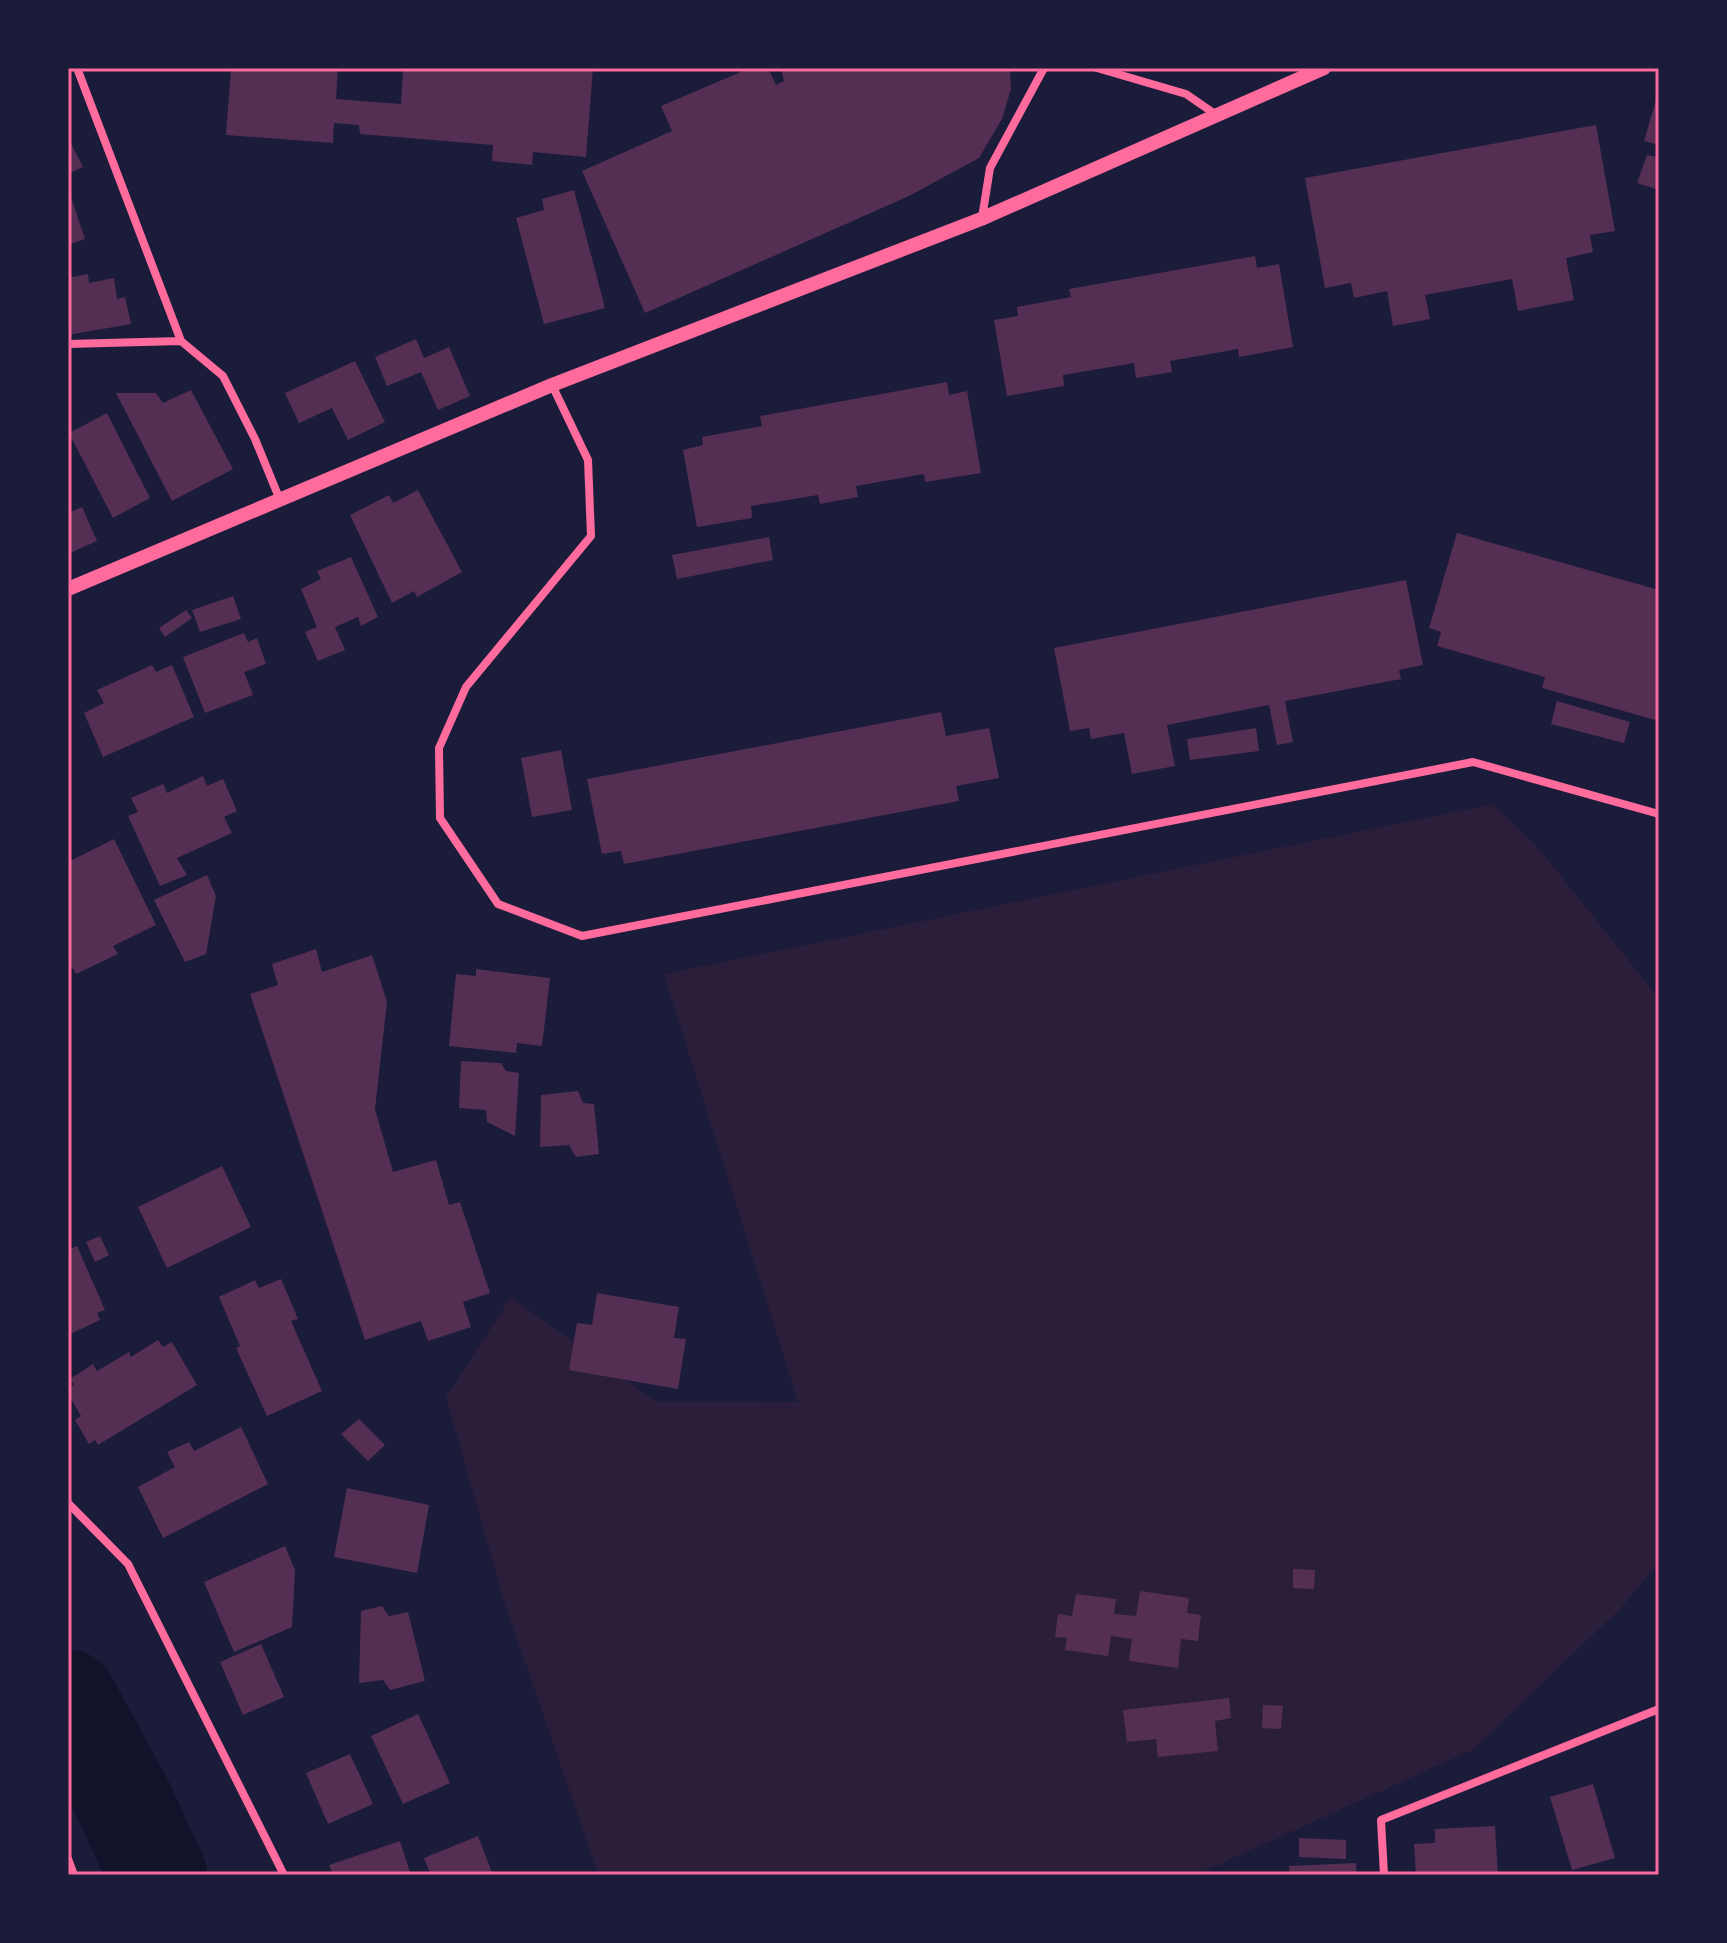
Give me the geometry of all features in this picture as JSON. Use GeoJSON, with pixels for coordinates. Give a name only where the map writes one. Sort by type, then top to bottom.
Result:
{"type":"FeatureCollection","features":[{"type":"Feature","properties":{"kind":"street"},"geometry":{"type":"LineString","coordinates":[[77,68],[181,341],[223,376],[255,439],[280,500]]}},
{"type":"Feature","properties":{"kind":"street"},"geometry":{"type":"LineString","coordinates":[[981,219],[990,168],[1044,68]]}},
{"type":"Feature","properties":{"kind":"street"},"geometry":{"type":"LineString","coordinates":[[1097,68],[1186,94],[1219,116]]}},
{"type":"Feature","properties":{"kind":"street"},"geometry":{"type":"LineString","coordinates":[[68,589],[552,385],[981,219],[1324,68]]}},
{"type":"Feature","properties":{"kind":"street"},"geometry":{"type":"LineString","coordinates":[[68,344],[181,341]]}},
{"type":"Feature","properties":{"kind":"street"},"geometry":{"type":"LineString","coordinates":[[552,385],[588,460],[591,536],[466,687],[439,748],[440,818],[498,904],[582,936],[1473,762],[1659,814]]}},
{"type":"Feature","properties":{"kind":"street"},"geometry":{"type":"LineString","coordinates":[[68,1503],[128,1564],[284,1875]]}},
{"type":"Feature","properties":{"kind":"street"},"geometry":{"type":"LineString","coordinates":[[1384,1875],[1381,1820],[1659,1709]]}},
{"type":"Feature","properties":{"kind":"street"},"geometry":{"type":"LineString","coordinates":[[68,1859],[74,1875]]}},
{"type":"Feature","properties":{"kind":"shaded area"},"geometry":{"type":"Polygon","coordinates":[[[1493,804],[1535,844],[1659,998],[1659,1563],[1620,1609],[1474,1749],[1196,1875],[607,1875],[597,1871],[504,1601],[446,1397],[511,1297],[655,1401],[798,1402],[664,974],[1493,804]]]}},
{"type":"Feature","properties":{"kind":"building"},"geometry":{"type":"Polygon","coordinates":[[[231,68],[338,68],[336,99],[401,104],[403,68],[593,68],[586,157],[533,152],[532,165],[492,161],[493,145],[360,134],[359,125],[334,123],[333,143],[226,135],[231,68]]]}},
{"type":"Feature","properties":{"kind":"building"},"geometry":{"type":"Polygon","coordinates":[[[750,68],[768,68],[776,85],[784,81],[781,68],[1010,68],[1011,89],[1002,119],[979,158],[909,196],[645,313],[582,171],[672,131],[661,106],[750,68]]]}},
{"type":"Feature","properties":{"kind":"building"},"geometry":{"type":"Polygon","coordinates":[[[1659,93],[1659,145],[1644,141],[1659,93]]]}},
{"type":"Feature","properties":{"kind":"building"},"geometry":{"type":"Polygon","coordinates":[[[1596,125],[1615,231],[1590,235],[1593,252],[1566,258],[1574,300],[1518,311],[1512,279],[1425,295],[1430,319],[1393,326],[1387,291],[1354,298],[1351,283],[1325,288],[1305,178],[1596,125]]]}},
{"type":"Feature","properties":{"kind":"building"},"geometry":{"type":"Polygon","coordinates":[[[68,138],[83,167],[68,174],[68,138]]]}},
{"type":"Feature","properties":{"kind":"building"},"geometry":{"type":"Polygon","coordinates":[[[1647,155],[1659,157],[1659,190],[1637,183],[1647,155]]]}},
{"type":"Feature","properties":{"kind":"building"},"geometry":{"type":"Polygon","coordinates":[[[574,190],[605,308],[544,324],[516,218],[544,210],[542,199],[574,190]]]}},
{"type":"Feature","properties":{"kind":"building"},"geometry":{"type":"Polygon","coordinates":[[[71,197],[85,239],[68,245],[68,198],[71,197]]]}},
{"type":"Feature","properties":{"kind":"building"},"geometry":{"type":"Polygon","coordinates":[[[1255,256],[1257,268],[1279,264],[1293,347],[1239,357],[1238,349],[1170,361],[1172,372],[1136,378],[1134,363],[1063,375],[1064,386],[1007,396],[994,320],[1018,316],[1017,307],[1071,297],[1069,289],[1255,256]]]}},
{"type":"Feature","properties":{"kind":"building"},"geometry":{"type":"Polygon","coordinates":[[[88,274],[89,283],[114,278],[117,299],[125,297],[131,324],[68,335],[68,278],[88,274]]]}},
{"type":"Feature","properties":{"kind":"building"},"geometry":{"type":"Polygon","coordinates":[[[416,339],[424,358],[449,347],[470,396],[438,410],[421,372],[387,386],[375,357],[416,339]]]}},
{"type":"Feature","properties":{"kind":"building"},"geometry":{"type":"Polygon","coordinates":[[[355,361],[385,422],[348,440],[332,408],[299,423],[285,393],[355,361]]]}},
{"type":"Feature","properties":{"kind":"building"},"geometry":{"type":"Polygon","coordinates":[[[947,382],[949,395],[967,391],[981,473],[925,482],[924,474],[856,486],[858,497],[820,504],[818,495],[751,506],[752,518],[697,527],[683,450],[703,445],[702,437],[762,426],[760,416],[947,382]]]}},
{"type":"Feature","properties":{"kind":"building"},"geometry":{"type":"Polygon","coordinates":[[[191,390],[233,469],[172,501],[116,393],[156,393],[163,403],[191,390]]]}},
{"type":"Feature","properties":{"kind":"building"},"geometry":{"type":"Polygon","coordinates":[[[107,413],[150,498],[113,518],[69,433],[107,413]]]}},
{"type":"Feature","properties":{"kind":"building"},"geometry":{"type":"Polygon","coordinates":[[[418,490],[462,572],[417,597],[414,591],[392,603],[350,515],[389,495],[393,503],[418,490]]]}},
{"type":"Feature","properties":{"kind":"building"},"geometry":{"type":"Polygon","coordinates":[[[82,507],[97,541],[68,554],[68,513],[82,507]]]}},
{"type":"Feature","properties":{"kind":"building"},"geometry":{"type":"Polygon","coordinates":[[[1457,533],[1659,590],[1659,721],[1542,688],[1545,677],[1437,646],[1441,632],[1429,628],[1457,533]]]}},
{"type":"Feature","properties":{"kind":"building"},"geometry":{"type":"Polygon","coordinates":[[[769,537],[773,560],[677,579],[672,555],[769,537]]]}},
{"type":"Feature","properties":{"kind":"building"},"geometry":{"type":"Polygon","coordinates":[[[351,557],[378,617],[361,626],[358,617],[335,627],[345,650],[318,661],[305,632],[317,627],[301,589],[321,579],[317,571],[351,557]]]}},
{"type":"Feature","properties":{"kind":"building"},"geometry":{"type":"Polygon","coordinates":[[[1406,580],[1423,665],[1399,670],[1401,679],[1285,701],[1293,742],[1277,745],[1269,705],[1167,725],[1175,766],[1132,774],[1124,733],[1091,739],[1089,728],[1070,731],[1054,648],[1406,580]]]}},
{"type":"Feature","properties":{"kind":"building"},"geometry":{"type":"Polygon","coordinates":[[[233,596],[241,619],[200,632],[192,610],[233,596]]]}},
{"type":"Feature","properties":{"kind":"building"},"geometry":{"type":"Polygon","coordinates":[[[186,610],[192,618],[165,637],[159,628],[186,610]]]}},
{"type":"Feature","properties":{"kind":"building"},"geometry":{"type":"Polygon","coordinates":[[[244,633],[248,642],[257,638],[266,664],[244,672],[253,695],[205,713],[183,657],[244,633]]]}},
{"type":"Feature","properties":{"kind":"building"},"geometry":{"type":"Polygon","coordinates":[[[152,665],[156,672],[172,665],[194,717],[103,757],[84,713],[104,703],[97,690],[152,665]]]}},
{"type":"Feature","properties":{"kind":"building"},"geometry":{"type":"Polygon","coordinates":[[[1557,701],[1630,722],[1624,743],[1551,724],[1557,701]]]}},
{"type":"Feature","properties":{"kind":"building"},"geometry":{"type":"Polygon","coordinates":[[[941,712],[946,736],[989,728],[999,778],[956,786],[959,801],[624,864],[621,851],[602,854],[587,779],[941,712]]]}},
{"type":"Feature","properties":{"kind":"building"},"geometry":{"type":"Polygon","coordinates":[[[1256,728],[1259,751],[1190,760],[1187,739],[1256,728]]]}},
{"type":"Feature","properties":{"kind":"building"},"geometry":{"type":"Polygon","coordinates":[[[561,750],[572,810],[532,817],[521,758],[561,750]]]}},
{"type":"Feature","properties":{"kind":"building"},"geometry":{"type":"Polygon","coordinates":[[[203,776],[207,786],[223,779],[237,811],[224,817],[232,833],[177,858],[187,875],[160,886],[128,816],[138,812],[131,798],[163,784],[167,793],[203,776]]]}},
{"type":"Feature","properties":{"kind":"building"},"geometry":{"type":"Polygon","coordinates":[[[114,839],[156,925],[113,946],[118,954],[76,974],[68,965],[68,862],[114,839]]]}},
{"type":"Feature","properties":{"kind":"building"},"geometry":{"type":"Polygon","coordinates":[[[207,875],[216,896],[206,954],[185,962],[154,900],[207,875]]]}},
{"type":"Feature","properties":{"kind":"building"},"geometry":{"type":"Polygon","coordinates":[[[316,949],[322,972],[372,955],[387,1002],[375,1109],[393,1172],[436,1160],[449,1205],[460,1202],[490,1293],[463,1302],[471,1327],[428,1341],[421,1321],[365,1340],[250,994],[278,985],[272,964],[316,949]]]}},
{"type":"Feature","properties":{"kind":"building"},"geometry":{"type":"Polygon","coordinates":[[[476,969],[550,978],[542,1046],[517,1043],[516,1053],[449,1046],[456,974],[476,976],[476,969]]]}},
{"type":"Feature","properties":{"kind":"building"},"geometry":{"type":"Polygon","coordinates":[[[461,1061],[501,1063],[506,1071],[519,1073],[515,1136],[487,1122],[486,1110],[459,1108],[461,1061]]]}},
{"type":"Feature","properties":{"kind":"building"},"geometry":{"type":"Polygon","coordinates":[[[578,1091],[583,1103],[594,1104],[599,1154],[576,1157],[569,1145],[540,1147],[541,1095],[578,1091]]]}},
{"type":"Feature","properties":{"kind":"building"},"geometry":{"type":"Polygon","coordinates":[[[222,1166],[251,1227],[167,1268],[138,1207],[222,1166]]]}},
{"type":"Feature","properties":{"kind":"building"},"geometry":{"type":"Polygon","coordinates":[[[100,1236],[109,1255],[95,1262],[86,1242],[100,1236]]]}},
{"type":"Feature","properties":{"kind":"building"},"geometry":{"type":"Polygon","coordinates":[[[77,1246],[105,1310],[97,1313],[100,1320],[68,1335],[68,1250],[77,1246]]]}},
{"type":"Feature","properties":{"kind":"building"},"geometry":{"type":"Polygon","coordinates":[[[281,1279],[298,1319],[291,1321],[322,1391],[267,1416],[236,1348],[240,1346],[219,1297],[255,1280],[259,1288],[281,1279]]]}},
{"type":"Feature","properties":{"kind":"building"},"geometry":{"type":"Polygon","coordinates":[[[597,1293],[679,1307],[674,1338],[686,1339],[678,1389],[569,1370],[577,1323],[592,1325],[597,1293]]]}},
{"type":"Feature","properties":{"kind":"building"},"geometry":{"type":"Polygon","coordinates":[[[158,1340],[163,1347],[172,1342],[197,1385],[98,1445],[95,1440],[89,1444],[75,1420],[81,1416],[68,1394],[68,1388],[74,1385],[70,1379],[93,1364],[97,1371],[129,1352],[131,1357],[158,1340]]]}},
{"type":"Feature","properties":{"kind":"building"},"geometry":{"type":"Polygon","coordinates":[[[359,1419],[385,1445],[368,1461],[341,1434],[359,1419]]]}},
{"type":"Feature","properties":{"kind":"building"},"geometry":{"type":"Polygon","coordinates":[[[241,1427],[268,1484],[163,1538],[138,1487],[175,1467],[167,1452],[189,1442],[194,1451],[241,1427]]]}},
{"type":"Feature","properties":{"kind":"building"},"geometry":{"type":"Polygon","coordinates":[[[347,1488],[429,1505],[417,1573],[334,1557],[347,1488]]]}},
{"type":"Feature","properties":{"kind":"building"},"geometry":{"type":"Polygon","coordinates":[[[285,1546],[295,1570],[292,1627],[234,1652],[204,1582],[285,1546]]]}},
{"type":"Feature","properties":{"kind":"building"},"geometry":{"type":"Polygon","coordinates":[[[1293,1569],[1315,1570],[1314,1589],[1293,1588],[1293,1569]]]}},
{"type":"Feature","properties":{"kind":"building"},"geometry":{"type":"Polygon","coordinates":[[[1140,1591],[1189,1598],[1187,1613],[1201,1615],[1198,1641],[1181,1639],[1178,1668],[1129,1661],[1132,1639],[1111,1636],[1108,1656],[1065,1650],[1067,1638],[1055,1637],[1058,1614],[1072,1616],[1076,1594],[1116,1599],[1114,1614],[1136,1616],[1140,1591]]]}},
{"type":"Feature","properties":{"kind":"building"},"geometry":{"type":"Polygon","coordinates":[[[382,1606],[389,1616],[408,1612],[425,1681],[390,1690],[383,1680],[359,1683],[361,1611],[382,1606]]]}},
{"type":"Feature","properties":{"kind":"building"},"geometry":{"type":"Polygon","coordinates":[[[261,1644],[284,1697],[243,1715],[220,1662],[261,1644]]]}},
{"type":"Feature","properties":{"kind":"building"},"geometry":{"type":"Polygon","coordinates":[[[1229,1698],[1231,1718],[1215,1721],[1218,1751],[1158,1757],[1156,1739],[1127,1742],[1123,1710],[1229,1698]]]}},
{"type":"Feature","properties":{"kind":"building"},"geometry":{"type":"Polygon","coordinates":[[[1263,1705],[1283,1706],[1281,1729],[1262,1728],[1263,1705]]]}},
{"type":"Feature","properties":{"kind":"building"},"geometry":{"type":"Polygon","coordinates":[[[418,1714],[450,1783],[403,1804],[371,1736],[418,1714]]]}},
{"type":"Feature","properties":{"kind":"building"},"geometry":{"type":"Polygon","coordinates":[[[350,1754],[373,1804],[328,1824],[306,1773],[350,1754]]]}},
{"type":"Feature","properties":{"kind":"building"},"geometry":{"type":"Polygon","coordinates":[[[1593,1784],[1615,1858],[1572,1870],[1550,1797],[1593,1784]]]}},
{"type":"Feature","properties":{"kind":"building"},"geometry":{"type":"Polygon","coordinates":[[[1495,1826],[1498,1875],[1416,1875],[1414,1844],[1435,1843],[1435,1829],[1495,1826]]]}},
{"type":"Feature","properties":{"kind":"building"},"geometry":{"type":"Polygon","coordinates":[[[478,1836],[493,1875],[431,1875],[424,1858],[478,1836]]]}},
{"type":"Feature","properties":{"kind":"building"},"geometry":{"type":"Polygon","coordinates":[[[1299,1838],[1346,1840],[1346,1859],[1299,1857],[1299,1838]]]}},
{"type":"Feature","properties":{"kind":"building"},"geometry":{"type":"Polygon","coordinates":[[[400,1841],[411,1875],[333,1875],[329,1865],[400,1841]]]}},
{"type":"Feature","properties":{"kind":"building"},"geometry":{"type":"Polygon","coordinates":[[[1356,1863],[1357,1875],[1290,1875],[1289,1866],[1356,1863]]]}},
{"type":"Feature","properties":{"kind":"waterway"},"geometry":{"type":"LineString","coordinates":[[68,1699],[124,1802],[158,1875]]}}]}
